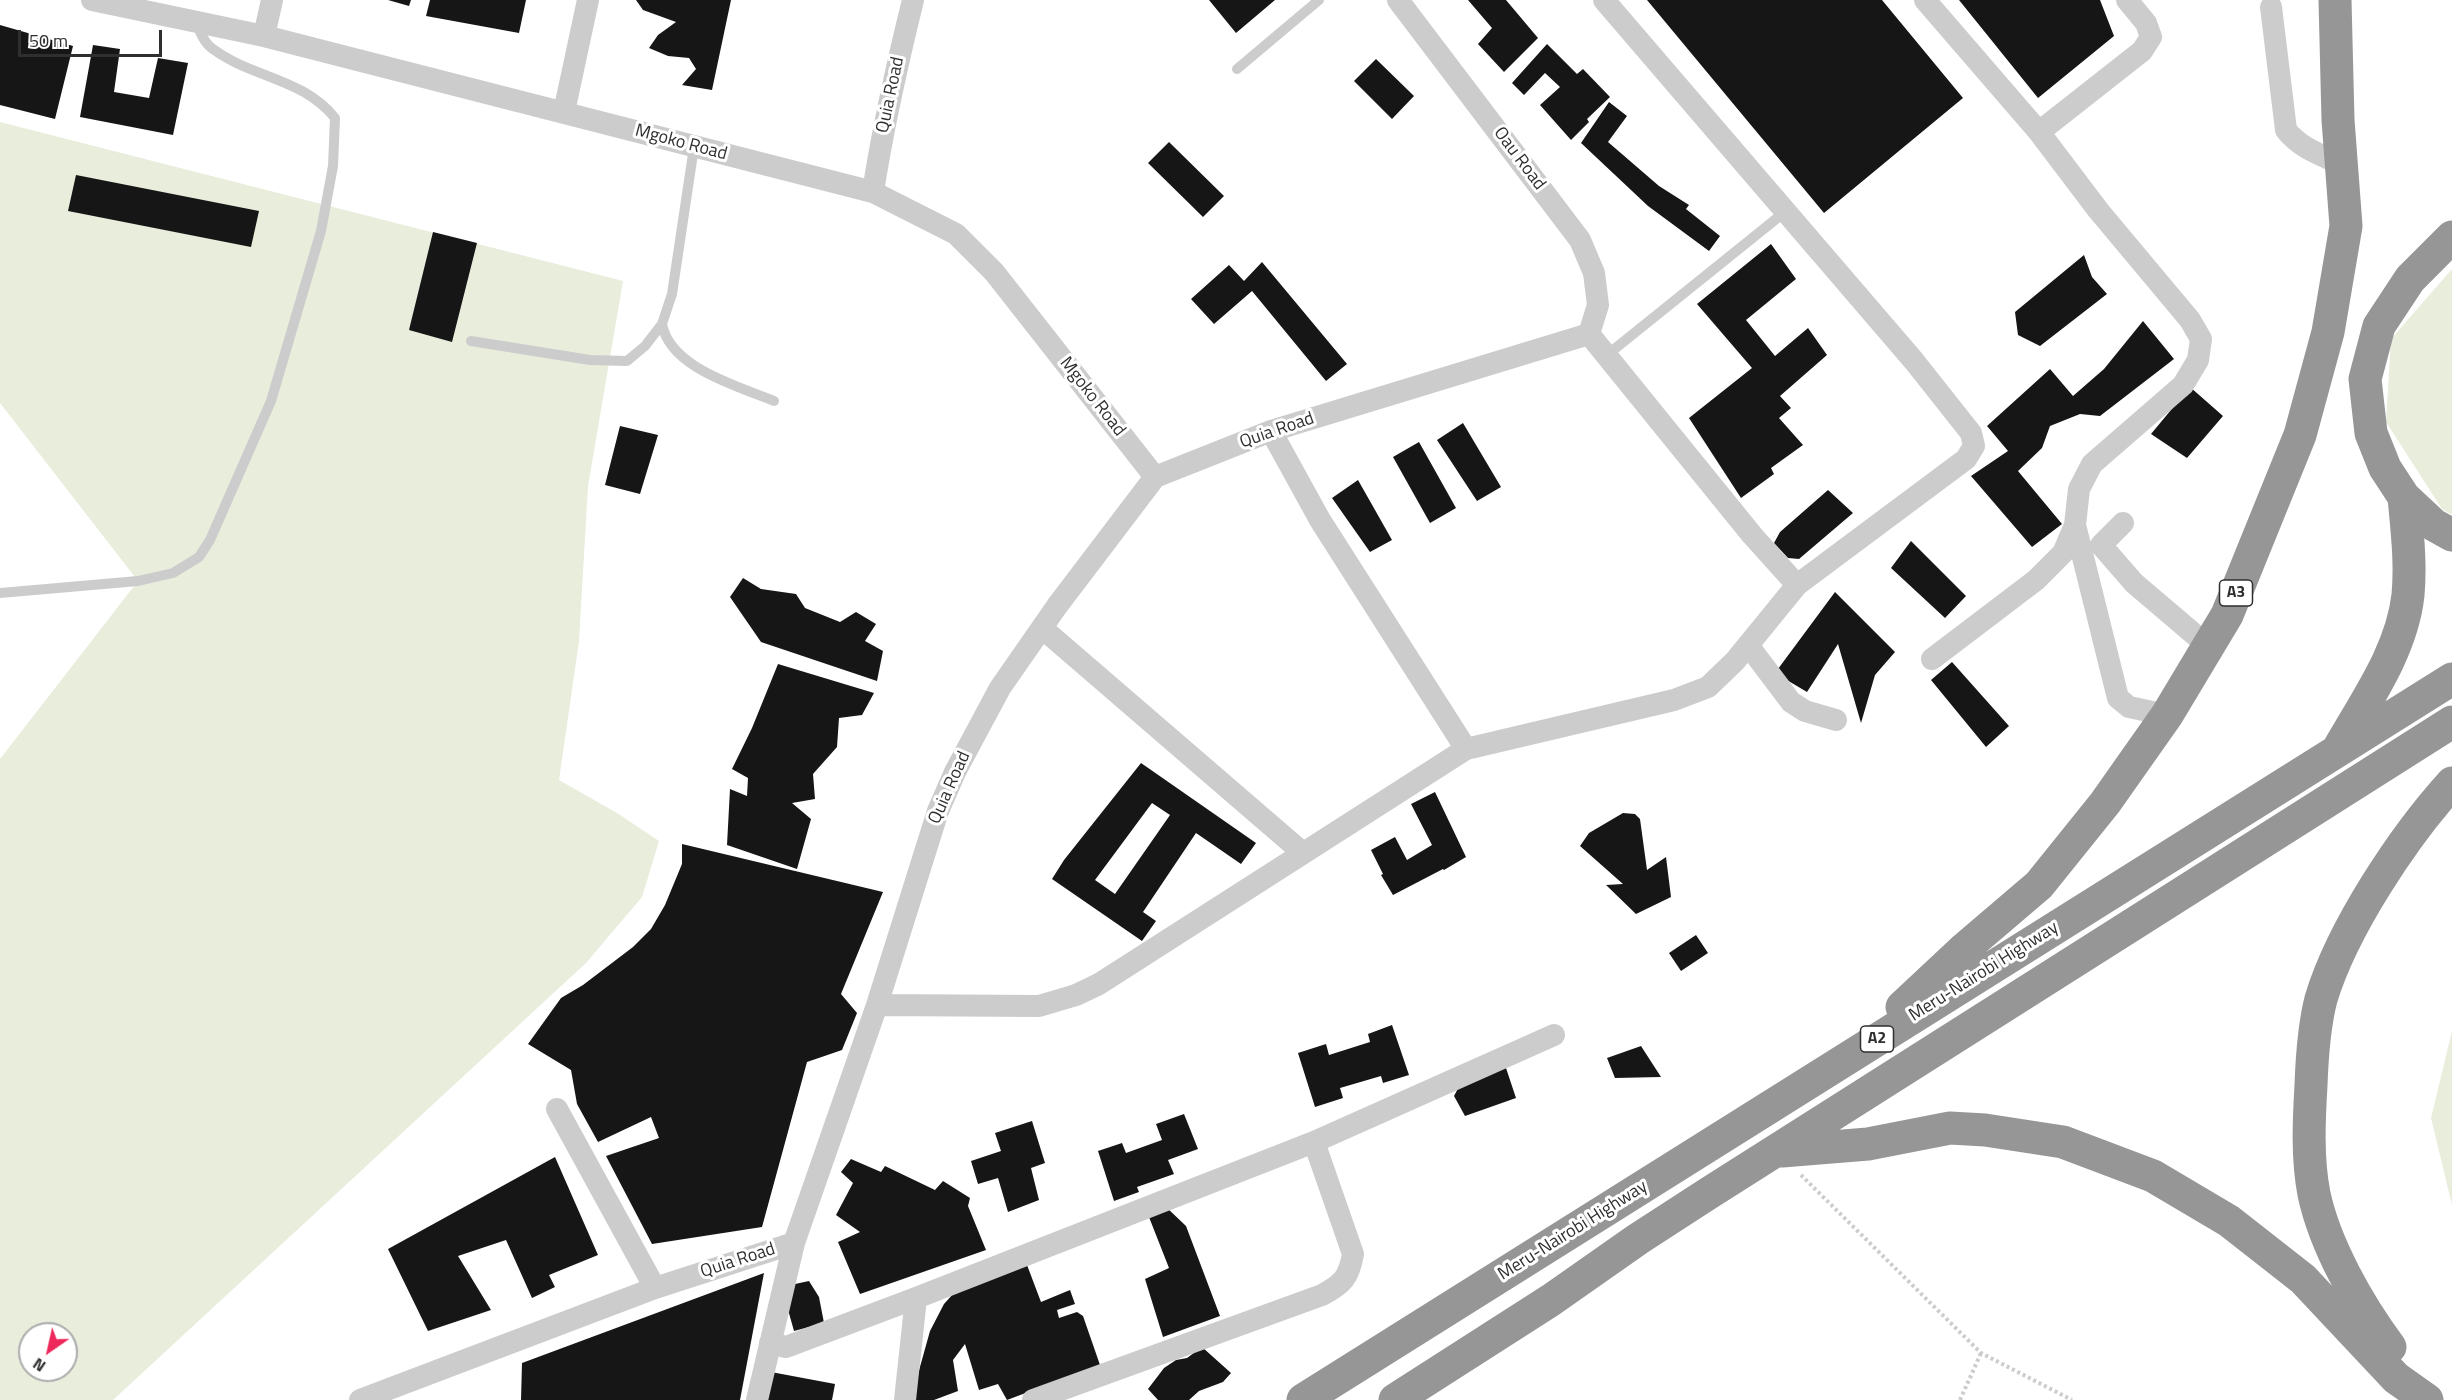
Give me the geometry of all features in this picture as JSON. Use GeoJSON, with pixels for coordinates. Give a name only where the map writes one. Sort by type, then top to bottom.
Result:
{"type":"FeatureCollection","features":[{"type":"Feature","properties":{"kind":"highway","name":"A3"},"geometry":{"type":"LineString","coordinates":[[1848,1057],[1964,949],[2039,885],[2105,803],[2167,715],[2227,615],[2300,435],[2328,332],[2346,226],[2341,164],[2335,0]]}},
{"type":"Feature","properties":{"kind":"highway"},"geometry":{"type":"LineString","coordinates":[[2452,237],[2410,279],[2379,326],[2365,379],[2371,433],[2385,468],[2404,497],[2434,525],[2452,535]]}},
{"type":"Feature","properties":{"kind":"highway"},"geometry":{"type":"LineString","coordinates":[[2336,753],[2381,676],[2397,640],[2408,597],[2410,562],[2404,497]]}},
{"type":"Feature","properties":{"kind":"highway","name":"Meru-Nairobi Highway"},"geometry":{"type":"LineString","coordinates":[[1304,1400],[2452,679]]}},
{"type":"Feature","properties":{"kind":"highway","name":"A2"},"geometry":{"type":"LineString","coordinates":[[1395,1400],[1551,1300],[1638,1239],[2452,722]]}},
{"type":"Feature","properties":{"kind":"highway"},"geometry":{"type":"LineString","coordinates":[[2436,1400],[2405,1368],[2368,1317],[2335,1254],[2314,1194],[2308,1131],[2312,1056],[2321,1000],[2344,944],[2383,875],[2434,803],[2452,783]]}},
{"type":"Feature","properties":{"kind":"highway"},"geometry":{"type":"LineString","coordinates":[[1777,1151],[1868,1144],[1950,1128],[1985,1130],[2063,1142],[2153,1176],[2229,1221],[2303,1279],[2396,1378],[2427,1400]]}},
{"type":"Feature","properties":{"kind":"street","name":"Mgoko Road"},"geometry":{"type":"LineString","coordinates":[[92,0],[264,36],[873,192],[956,234],[994,272],[1155,477]]}},
{"type":"Feature","properties":{"kind":"street"},"geometry":{"type":"LineString","coordinates":[[264,36],[272,0]]}},
{"type":"Feature","properties":{"kind":"street"},"geometry":{"type":"LineString","coordinates":[[564,112],[588,0]]}},
{"type":"Feature","properties":{"kind":"street","name":"Quia Road"},"geometry":{"type":"LineString","coordinates":[[873,192],[889,97],[913,0]]}},
{"type":"Feature","properties":{"kind":"street"},"geometry":{"type":"LineString","coordinates":[[877,1005],[1039,1006],[1076,995],[1099,984],[1466,749],[1674,700],[1708,687],[1748,645],[1797,585],[1965,459],[1974,446],[1971,433],[1914,362],[1604,0]]}},
{"type":"Feature","properties":{"kind":"street"},"geometry":{"type":"LineString","coordinates":[[1925,0],[2039,132],[2098,210],[2190,320],[2201,339],[2198,360],[2183,385],[2092,464],[2079,489],[2075,525],[2063,553],[2036,580],[1932,659]]}},
{"type":"Feature","properties":{"kind":"street"},"geometry":{"type":"LineString","coordinates":[[2039,132],[2142,51],[2151,37],[2146,23],[2127,0]]}},
{"type":"Feature","properties":{"kind":"street","name":"Oau Road"},"geometry":{"type":"LineString","coordinates":[[1405,2],[1580,240],[1594,273],[1598,305],[1589,334]]}},
{"type":"Feature","properties":{"kind":"street"},"geometry":{"type":"LineString","coordinates":[[2271,7],[2286,130],[2294,140],[2308,149],[2341,164]]}},
{"type":"Feature","properties":{"kind":"street"},"geometry":{"type":"LineString","coordinates":[[1589,334],[1752,535],[1797,585]]}},
{"type":"Feature","properties":{"kind":"street","name":"Quia Road"},"geometry":{"type":"LineString","coordinates":[[360,1400],[655,1288],[794,1243],[877,1005],[942,801],[955,772],[1000,688],[1155,477],[1271,431],[1589,334]]}},
{"type":"Feature","properties":{"kind":"street"},"geometry":{"type":"LineString","coordinates":[[1271,431],[1320,520],[1466,749]]}},
{"type":"Feature","properties":{"kind":"street"},"geometry":{"type":"LineString","coordinates":[[2123,523],[2101,545],[2134,583],[2208,646]]}},
{"type":"Feature","properties":{"kind":"street"},"geometry":{"type":"LineString","coordinates":[[2075,525],[2118,698],[2128,707],[2167,715]]}},
{"type":"Feature","properties":{"kind":"street"},"geometry":{"type":"LineString","coordinates":[[1042,628],[1303,852]]}},
{"type":"Feature","properties":{"kind":"street"},"geometry":{"type":"LineString","coordinates":[[1748,645],[1791,702],[1805,711],[1836,720]]}},
{"type":"Feature","properties":{"kind":"street"},"geometry":{"type":"LineString","coordinates":[[770,1343],[786,1347],[1314,1142],[1554,1035]]}},
{"type":"Feature","properties":{"kind":"street"},"geometry":{"type":"LineString","coordinates":[[557,1109],[655,1288]]}},
{"type":"Feature","properties":{"kind":"street"},"geometry":{"type":"LineString","coordinates":[[1033,1400],[1322,1295],[1337,1287],[1350,1273],[1353,1254],[1314,1142]]}},
{"type":"Feature","properties":{"kind":"street"},"geometry":{"type":"LineString","coordinates":[[757,1400],[794,1243]]}},
{"type":"Feature","properties":{"kind":"street"},"geometry":{"type":"LineString","coordinates":[[905,1400],[916,1298]]}},
{"type":"Feature","properties":{"kind":"lane"},"geometry":{"type":"LineString","coordinates":[[1237,69],[1319,0]]}},
{"type":"Feature","properties":{"kind":"lane"},"geometry":{"type":"LineString","coordinates":[[0,593],[138,581],[173,573],[199,557],[210,540],[271,401],[321,231],[333,166],[335,118],[324,104],[298,88],[213,49],[202,37],[195,22]]}},
{"type":"Feature","properties":{"kind":"lane"},"geometry":{"type":"LineString","coordinates":[[471,341],[590,360],[627,361],[645,346],[662,324],[672,294],[694,147]]}},
{"type":"Feature","properties":{"kind":"lane"},"geometry":{"type":"LineString","coordinates":[[1607,355],[1786,211]]}},
{"type":"Feature","properties":{"kind":"lane"},"geometry":{"type":"LineString","coordinates":[[662,324],[664,335],[675,349],[699,370],[774,401]]}},
{"type":"Feature","properties":{"kind":"path"},"geometry":{"type":"LineString","coordinates":[[1777,1151],[1981,1353],[2072,1400]]}},
{"type":"Feature","properties":{"kind":"path"},"geometry":{"type":"LineString","coordinates":[[1960,1400],[1981,1353]]}},
{"type":"Feature","properties":{"kind":"green space"},"geometry":{"type":"Polygon","coordinates":[[[0,122],[623,281],[588,486],[579,641],[559,780],[617,813],[659,841],[642,897],[586,963],[113,1400],[0,1400],[0,759],[138,581],[0,403],[0,122]]]}},
{"type":"Feature","properties":{"kind":"green space"},"geometry":{"type":"Polygon","coordinates":[[[2452,269],[2452,515],[2442,509],[2386,422],[2391,339],[2452,269]]]}},
{"type":"Feature","properties":{"kind":"green space"},"geometry":{"type":"Polygon","coordinates":[[[2452,1031],[2452,1205],[2431,1118],[2452,1031]]]}},
{"type":"Feature","properties":{"kind":"building"},"geometry":{"type":"Polygon","coordinates":[[[388,0],[411,0],[409,6],[388,0]]]}},
{"type":"Feature","properties":{"kind":"building"},"geometry":{"type":"Polygon","coordinates":[[[430,0],[526,0],[519,33],[426,16],[430,0]]]}},
{"type":"Feature","properties":{"kind":"building"},"geometry":{"type":"Polygon","coordinates":[[[636,0],[731,0],[712,90],[682,85],[696,69],[689,58],[668,56],[649,48],[658,35],[676,22],[643,10],[636,0]]]}},
{"type":"Feature","properties":{"kind":"building"},"geometry":{"type":"Polygon","coordinates":[[[1209,0],[1275,0],[1236,33],[1209,0]]]}},
{"type":"Feature","properties":{"kind":"building"},"geometry":{"type":"Polygon","coordinates":[[[1468,0],[1506,0],[1538,38],[1504,72],[1478,44],[1492,28],[1468,0]]]}},
{"type":"Feature","properties":{"kind":"building"},"geometry":{"type":"Polygon","coordinates":[[[1647,0],[1882,0],[1963,98],[1824,213],[1647,0]]]}},
{"type":"Feature","properties":{"kind":"building"},"geometry":{"type":"Polygon","coordinates":[[[1959,0],[2100,0],[2114,36],[2038,98],[1959,0]]]}},
{"type":"Feature","properties":{"kind":"building"},"geometry":{"type":"Polygon","coordinates":[[[0,25],[73,46],[55,119],[0,105],[0,25]]]}},
{"type":"Feature","properties":{"kind":"building"},"geometry":{"type":"Polygon","coordinates":[[[1547,44],[1577,74],[1583,69],[1610,97],[1587,119],[1589,122],[1571,140],[1540,105],[1560,87],[1545,73],[1524,95],[1512,83],[1547,44]]]}},
{"type":"Feature","properties":{"kind":"building"},"geometry":{"type":"Polygon","coordinates":[[[93,45],[120,49],[114,92],[149,98],[158,58],[188,63],[173,135],[80,117],[93,45]]]}},
{"type":"Feature","properties":{"kind":"building"},"geometry":{"type":"Polygon","coordinates":[[[1376,59],[1414,96],[1392,119],[1354,81],[1376,59]]]}},
{"type":"Feature","properties":{"kind":"building"},"geometry":{"type":"Polygon","coordinates":[[[1609,102],[1627,116],[1608,142],[1659,186],[1689,205],[1686,209],[1720,236],[1709,251],[1648,206],[1581,143],[1609,102]]]}},
{"type":"Feature","properties":{"kind":"building"},"geometry":{"type":"Polygon","coordinates":[[[1169,142],[1224,196],[1203,217],[1148,163],[1169,142]]]}},
{"type":"Feature","properties":{"kind":"building"},"geometry":{"type":"Polygon","coordinates":[[[76,175],[259,211],[251,247],[68,211],[76,175]]]}},
{"type":"Feature","properties":{"kind":"building"},"geometry":{"type":"Polygon","coordinates":[[[433,232],[477,243],[452,342],[409,330],[433,232]]]}},
{"type":"Feature","properties":{"kind":"building"},"geometry":{"type":"Polygon","coordinates":[[[1771,244],[1796,279],[1746,320],[1775,356],[1808,328],[1827,355],[1780,396],[1791,408],[1779,418],[1803,445],[1771,468],[1774,474],[1741,498],[1689,418],[1752,368],[1697,304],[1771,244]]]}},
{"type":"Feature","properties":{"kind":"building"},"geometry":{"type":"Polygon","coordinates":[[[2084,255],[2092,277],[2107,294],[2040,346],[2018,335],[2015,312],[2084,255]]]}},
{"type":"Feature","properties":{"kind":"building"},"geometry":{"type":"Polygon","coordinates":[[[1262,262],[1347,364],[1326,381],[1252,291],[1214,324],[1191,299],[1229,265],[1244,281],[1262,262]]]}},
{"type":"Feature","properties":{"kind":"building"},"geometry":{"type":"Polygon","coordinates":[[[2143,321],[2174,359],[2100,416],[2080,414],[2050,426],[2042,448],[2018,471],[2062,524],[2032,547],[1971,476],[2008,451],[1987,426],[2050,369],[2073,396],[2104,369],[2143,321]]]}},
{"type":"Feature","properties":{"kind":"building"},"geometry":{"type":"Polygon","coordinates":[[[2190,387],[2223,416],[2187,458],[2151,434],[2190,387]]]}},
{"type":"Feature","properties":{"kind":"building"},"geometry":{"type":"Polygon","coordinates":[[[1463,423],[1501,487],[1477,501],[1437,440],[1463,423]]]}},
{"type":"Feature","properties":{"kind":"building"},"geometry":{"type":"Polygon","coordinates":[[[620,426],[658,435],[640,494],[605,485],[620,426]]]}},
{"type":"Feature","properties":{"kind":"building"},"geometry":{"type":"Polygon","coordinates":[[[1419,442],[1456,508],[1430,523],[1393,457],[1419,442]]]}},
{"type":"Feature","properties":{"kind":"building"},"geometry":{"type":"Polygon","coordinates":[[[1358,480],[1392,540],[1370,552],[1332,498],[1358,480]]]}},
{"type":"Feature","properties":{"kind":"building"},"geometry":{"type":"Polygon","coordinates":[[[1828,490],[1853,513],[1799,559],[1788,558],[1774,543],[1780,532],[1828,490]]]}},
{"type":"Feature","properties":{"kind":"building"},"geometry":{"type":"Polygon","coordinates":[[[1911,541],[1966,596],[1945,618],[1891,568],[1911,541]]]}},
{"type":"Feature","properties":{"kind":"building"},"geometry":{"type":"Polygon","coordinates":[[[743,578],[761,589],[796,594],[805,608],[840,622],[856,612],[876,624],[865,641],[883,651],[877,681],[761,642],[730,597],[743,578]]]}},
{"type":"Feature","properties":{"kind":"building"},"geometry":{"type":"Polygon","coordinates":[[[1835,592],[1895,652],[1875,675],[1861,723],[1838,644],[1807,692],[1775,673],[1835,592]]]}},
{"type":"Feature","properties":{"kind":"building"},"geometry":{"type":"Polygon","coordinates":[[[1952,662],[2009,726],[1986,747],[1931,680],[1952,662]]]}},
{"type":"Feature","properties":{"kind":"building"},"geometry":{"type":"Polygon","coordinates":[[[778,664],[874,693],[862,715],[839,718],[837,747],[813,774],[815,799],[792,803],[811,819],[797,869],[727,845],[730,789],[747,796],[748,778],[732,769],[752,728],[778,664]]]}},
{"type":"Feature","properties":{"kind":"building"},"geometry":{"type":"Polygon","coordinates":[[[1141,763],[1256,843],[1241,864],[1196,833],[1143,912],[1156,921],[1142,941],[1052,879],[1064,860],[1141,763]],[[1152,803],[1095,880],[1115,894],[1170,815],[1152,803]]]}},
{"type":"Feature","properties":{"kind":"building"},"geometry":{"type":"Polygon","coordinates":[[[1435,792],[1466,857],[1393,895],[1381,875],[1383,874],[1371,850],[1395,837],[1407,860],[1432,845],[1411,804],[1435,792]]]}},
{"type":"Feature","properties":{"kind":"building"},"geometry":{"type":"Polygon","coordinates":[[[1623,813],[1635,814],[1640,819],[1647,870],[1666,857],[1671,897],[1636,914],[1606,885],[1623,884],[1580,846],[1589,833],[1623,813]]]}},
{"type":"Feature","properties":{"kind":"building"},"geometry":{"type":"Polygon","coordinates":[[[682,844],[883,892],[841,994],[857,1013],[842,1050],[807,1062],[762,1227],[652,1244],[606,1156],[659,1138],[651,1117],[598,1142],[577,1104],[571,1070],[528,1044],[561,998],[583,985],[633,947],[651,929],[665,905],[682,864],[682,844]]]}},
{"type":"Feature","properties":{"kind":"building"},"geometry":{"type":"Polygon","coordinates":[[[1696,935],[1708,953],[1681,971],[1669,953],[1696,935]]]}},
{"type":"Feature","properties":{"kind":"building"},"geometry":{"type":"Polygon","coordinates":[[[1392,1025],[1409,1075],[1383,1083],[1381,1076],[1340,1088],[1343,1098],[1315,1107],[1298,1053],[1326,1044],[1329,1055],[1370,1042],[1368,1034],[1392,1025]]]}},
{"type":"Feature","properties":{"kind":"building"},"geometry":{"type":"Polygon","coordinates":[[[1641,1046],[1661,1077],[1615,1078],[1607,1058],[1641,1046]]]}},
{"type":"Feature","properties":{"kind":"building"},"geometry":{"type":"Polygon","coordinates":[[[1505,1065],[1516,1098],[1465,1116],[1454,1096],[1462,1081],[1505,1065]]]}},
{"type":"Feature","properties":{"kind":"building"},"geometry":{"type":"Polygon","coordinates":[[[1184,1114],[1198,1149],[1168,1160],[1174,1174],[1137,1187],[1139,1192],[1114,1201],[1098,1151],[1122,1143],[1126,1153],[1162,1140],[1156,1124],[1184,1114]]]}},
{"type":"Feature","properties":{"kind":"building"},"geometry":{"type":"Polygon","coordinates":[[[1032,1121],[1045,1163],[1031,1168],[1039,1200],[1008,1212],[998,1178],[978,1184],[971,1161],[1001,1151],[995,1133],[1032,1121]]]}},
{"type":"Feature","properties":{"kind":"building"},"geometry":{"type":"Polygon","coordinates":[[[555,1157],[598,1255],[549,1275],[555,1287],[532,1298],[506,1240],[458,1256],[491,1310],[428,1331],[388,1249],[555,1157]]]}},
{"type":"Feature","properties":{"kind":"building"},"geometry":{"type":"Polygon","coordinates":[[[851,1159],[881,1172],[885,1166],[935,1190],[943,1181],[970,1198],[968,1206],[986,1250],[860,1294],[838,1242],[860,1232],[836,1215],[853,1183],[841,1172],[851,1159]]]}},
{"type":"Feature","properties":{"kind":"building"},"geometry":{"type":"Polygon","coordinates":[[[1165,1206],[1186,1226],[1220,1316],[1163,1337],[1145,1279],[1169,1268],[1147,1212],[1165,1206]]]}},
{"type":"Feature","properties":{"kind":"building"},"geometry":{"type":"Polygon","coordinates":[[[1027,1265],[1041,1302],[1070,1290],[1075,1304],[1057,1310],[1059,1318],[1077,1312],[1083,1316],[1100,1365],[1007,1400],[998,1384],[979,1390],[965,1344],[953,1360],[958,1391],[934,1400],[914,1400],[918,1374],[930,1331],[944,1304],[953,1294],[1027,1265]]]}},
{"type":"Feature","properties":{"kind":"building"},"geometry":{"type":"Polygon","coordinates":[[[764,1273],[740,1400],[521,1400],[522,1363],[764,1273]]]}},
{"type":"Feature","properties":{"kind":"building"},"geometry":{"type":"Polygon","coordinates":[[[809,1281],[819,1297],[824,1323],[794,1331],[785,1299],[795,1284],[809,1281]]]}},
{"type":"Feature","properties":{"kind":"building"},"geometry":{"type":"Polygon","coordinates":[[[1202,1347],[1231,1373],[1223,1382],[1199,1391],[1189,1400],[1158,1400],[1148,1389],[1164,1368],[1176,1360],[1187,1358],[1202,1347]]]}},
{"type":"Feature","properties":{"kind":"building"},"geometry":{"type":"Polygon","coordinates":[[[771,1372],[835,1384],[832,1400],[765,1400],[771,1372]]]}}]}
